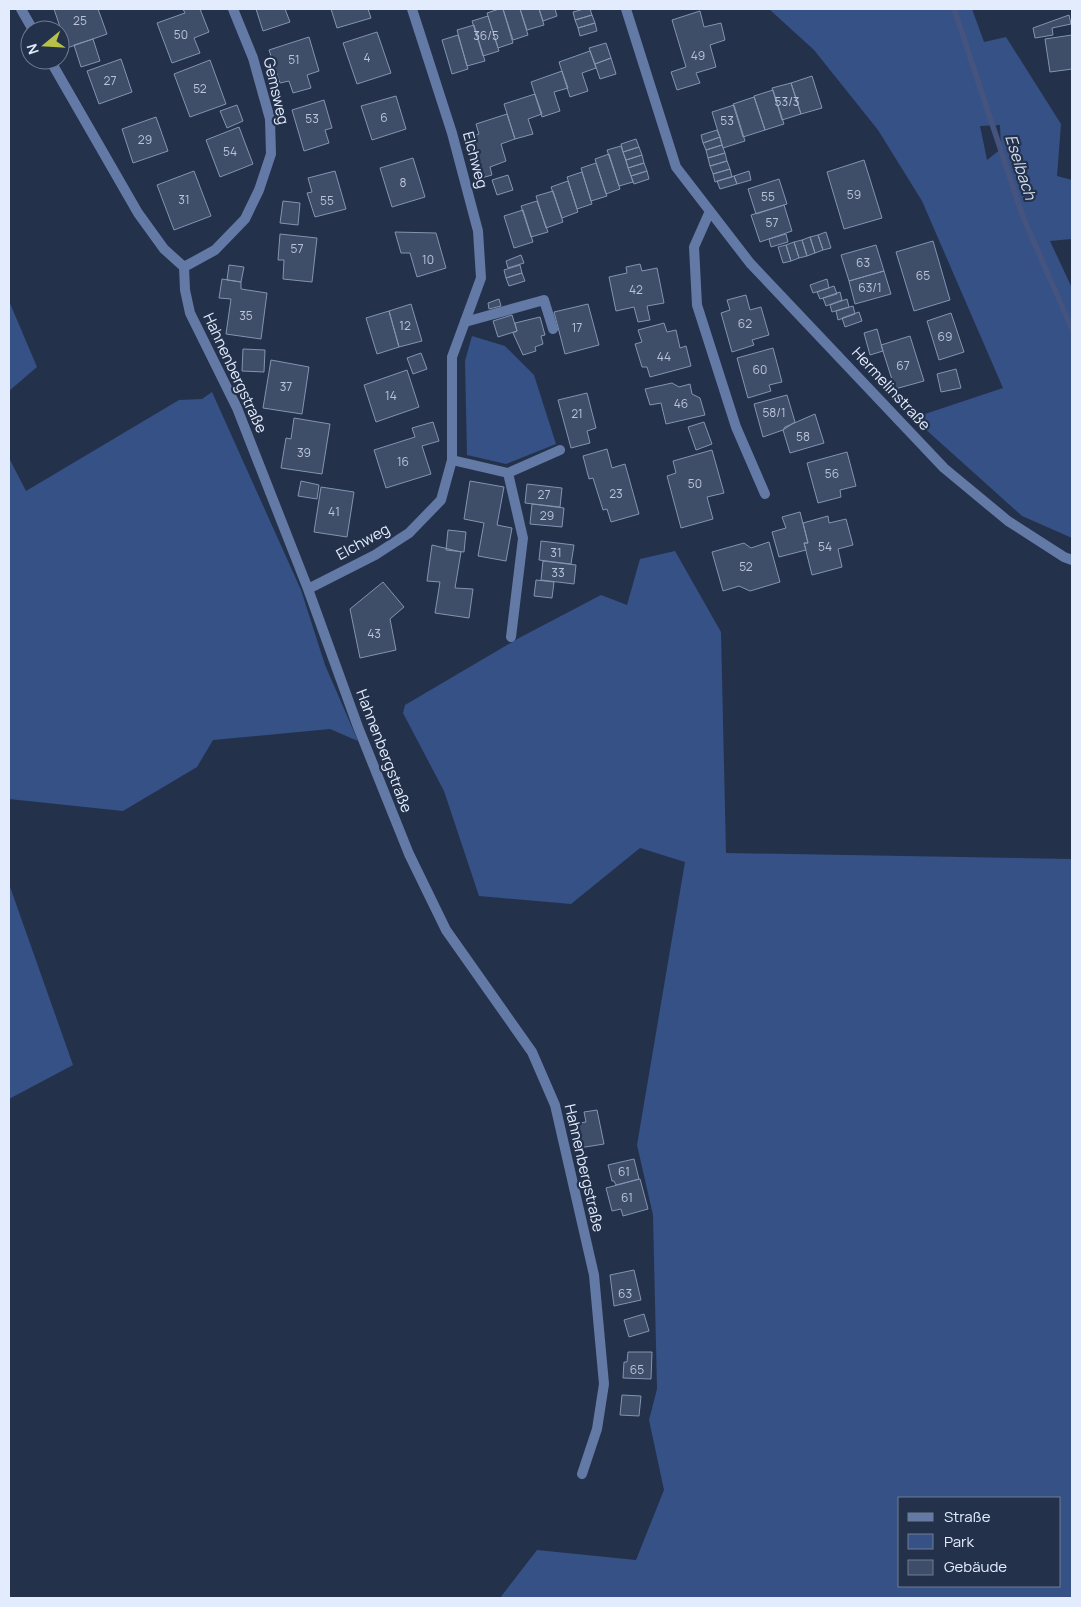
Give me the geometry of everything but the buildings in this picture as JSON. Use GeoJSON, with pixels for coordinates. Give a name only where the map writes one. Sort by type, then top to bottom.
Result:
{"type":"FeatureCollection","features":[{"type":"Feature","properties":{"kind":"street"},"geometry":{"type":"LineString","coordinates":[[21,9],[27,20]]}},
{"type":"Feature","properties":{"kind":"street","name":"Gemsweg"},"geometry":{"type":"LineString","coordinates":[[184,267],[216,250],[245,219],[259,190],[271,154],[270,119],[253,58],[233,9]]}},
{"type":"Feature","properties":{"kind":"street","name":"Elchweg"},"geometry":{"type":"LineString","coordinates":[[308,589],[375,556],[409,533],[440,500],[452,460],[452,356],[482,278],[478,231],[452,133],[412,9]]}},
{"type":"Feature","properties":{"kind":"street","name":"Hermelinstraße"},"geometry":{"type":"LineString","coordinates":[[626,9],[676,167],[750,263],[944,468],[1008,521],[1064,558],[1072,560]]}},
{"type":"Feature","properties":{"kind":"street"},"geometry":{"type":"LineString","coordinates":[[56,70],[138,213],[164,250],[184,267]]}},
{"type":"Feature","properties":{"kind":"street"},"geometry":{"type":"LineString","coordinates":[[710,211],[694,247],[697,305],[736,427],[764,494]]}},
{"type":"Feature","properties":{"kind":"street","name":"Hahnenbergstraße"},"geometry":{"type":"LineString","coordinates":[[184,267],[185,290],[190,313],[237,408],[308,589],[358,727],[416,870],[446,930],[532,1052],[555,1105],[594,1275],[604,1384],[597,1429],[582,1474]]}},
{"type":"Feature","properties":{"kind":"street"},"geometry":{"type":"LineString","coordinates":[[466,322],[544,300],[553,329]]}},
{"type":"Feature","properties":{"kind":"street"},"geometry":{"type":"LineString","coordinates":[[452,460],[508,473],[560,450]]}},
{"type":"Feature","properties":{"kind":"street"},"geometry":{"type":"LineString","coordinates":[[508,473],[523,538],[511,637]]}},
{"type":"Feature","properties":{"kind":"green space"},"geometry":{"type":"Polygon","coordinates":[[[769,9],[972,9],[984,42],[1006,37],[1061,124],[1057,176],[1072,180],[1072,239],[1050,241],[1072,288],[1072,538],[1022,516],[913,418],[1003,388],[922,201],[878,130],[814,50],[769,9]],[[1000,125],[980,126],[987,160],[1001,149],[1000,125]]]}},
{"type":"Feature","properties":{"kind":"green space"},"geometry":{"type":"Polygon","coordinates":[[[9,301],[37,367],[9,391],[9,301]]]}},
{"type":"Feature","properties":{"kind":"green space"},"geometry":{"type":"Polygon","coordinates":[[[472,336],[505,346],[534,375],[556,444],[506,464],[467,455],[465,361],[472,336]]]}},
{"type":"Feature","properties":{"kind":"green space"},"geometry":{"type":"Polygon","coordinates":[[[212,392],[301,590],[325,665],[358,741],[330,729],[213,740],[197,767],[123,811],[9,799],[9,458],[26,491],[179,400],[202,399],[212,392]]]}},
{"type":"Feature","properties":{"kind":"green space"},"geometry":{"type":"Polygon","coordinates":[[[675,551],[721,632],[726,853],[1072,859],[1072,1598],[500,1598],[537,1550],[636,1560],[664,1490],[649,1420],[657,1389],[653,1215],[637,1145],[685,862],[640,848],[571,904],[479,896],[444,791],[403,713],[405,705],[519,638],[601,595],[627,605],[640,559],[675,551]]]}},
{"type":"Feature","properties":{"kind":"green space"},"geometry":{"type":"Polygon","coordinates":[[[9,884],[73,1065],[9,1099],[9,884]]]}},
{"type":"Feature","properties":{"kind":"waterway","name":"Eselbach"},"geometry":{"type":"LineString","coordinates":[[954,9],[1023,217],[1072,329]]}}]}
